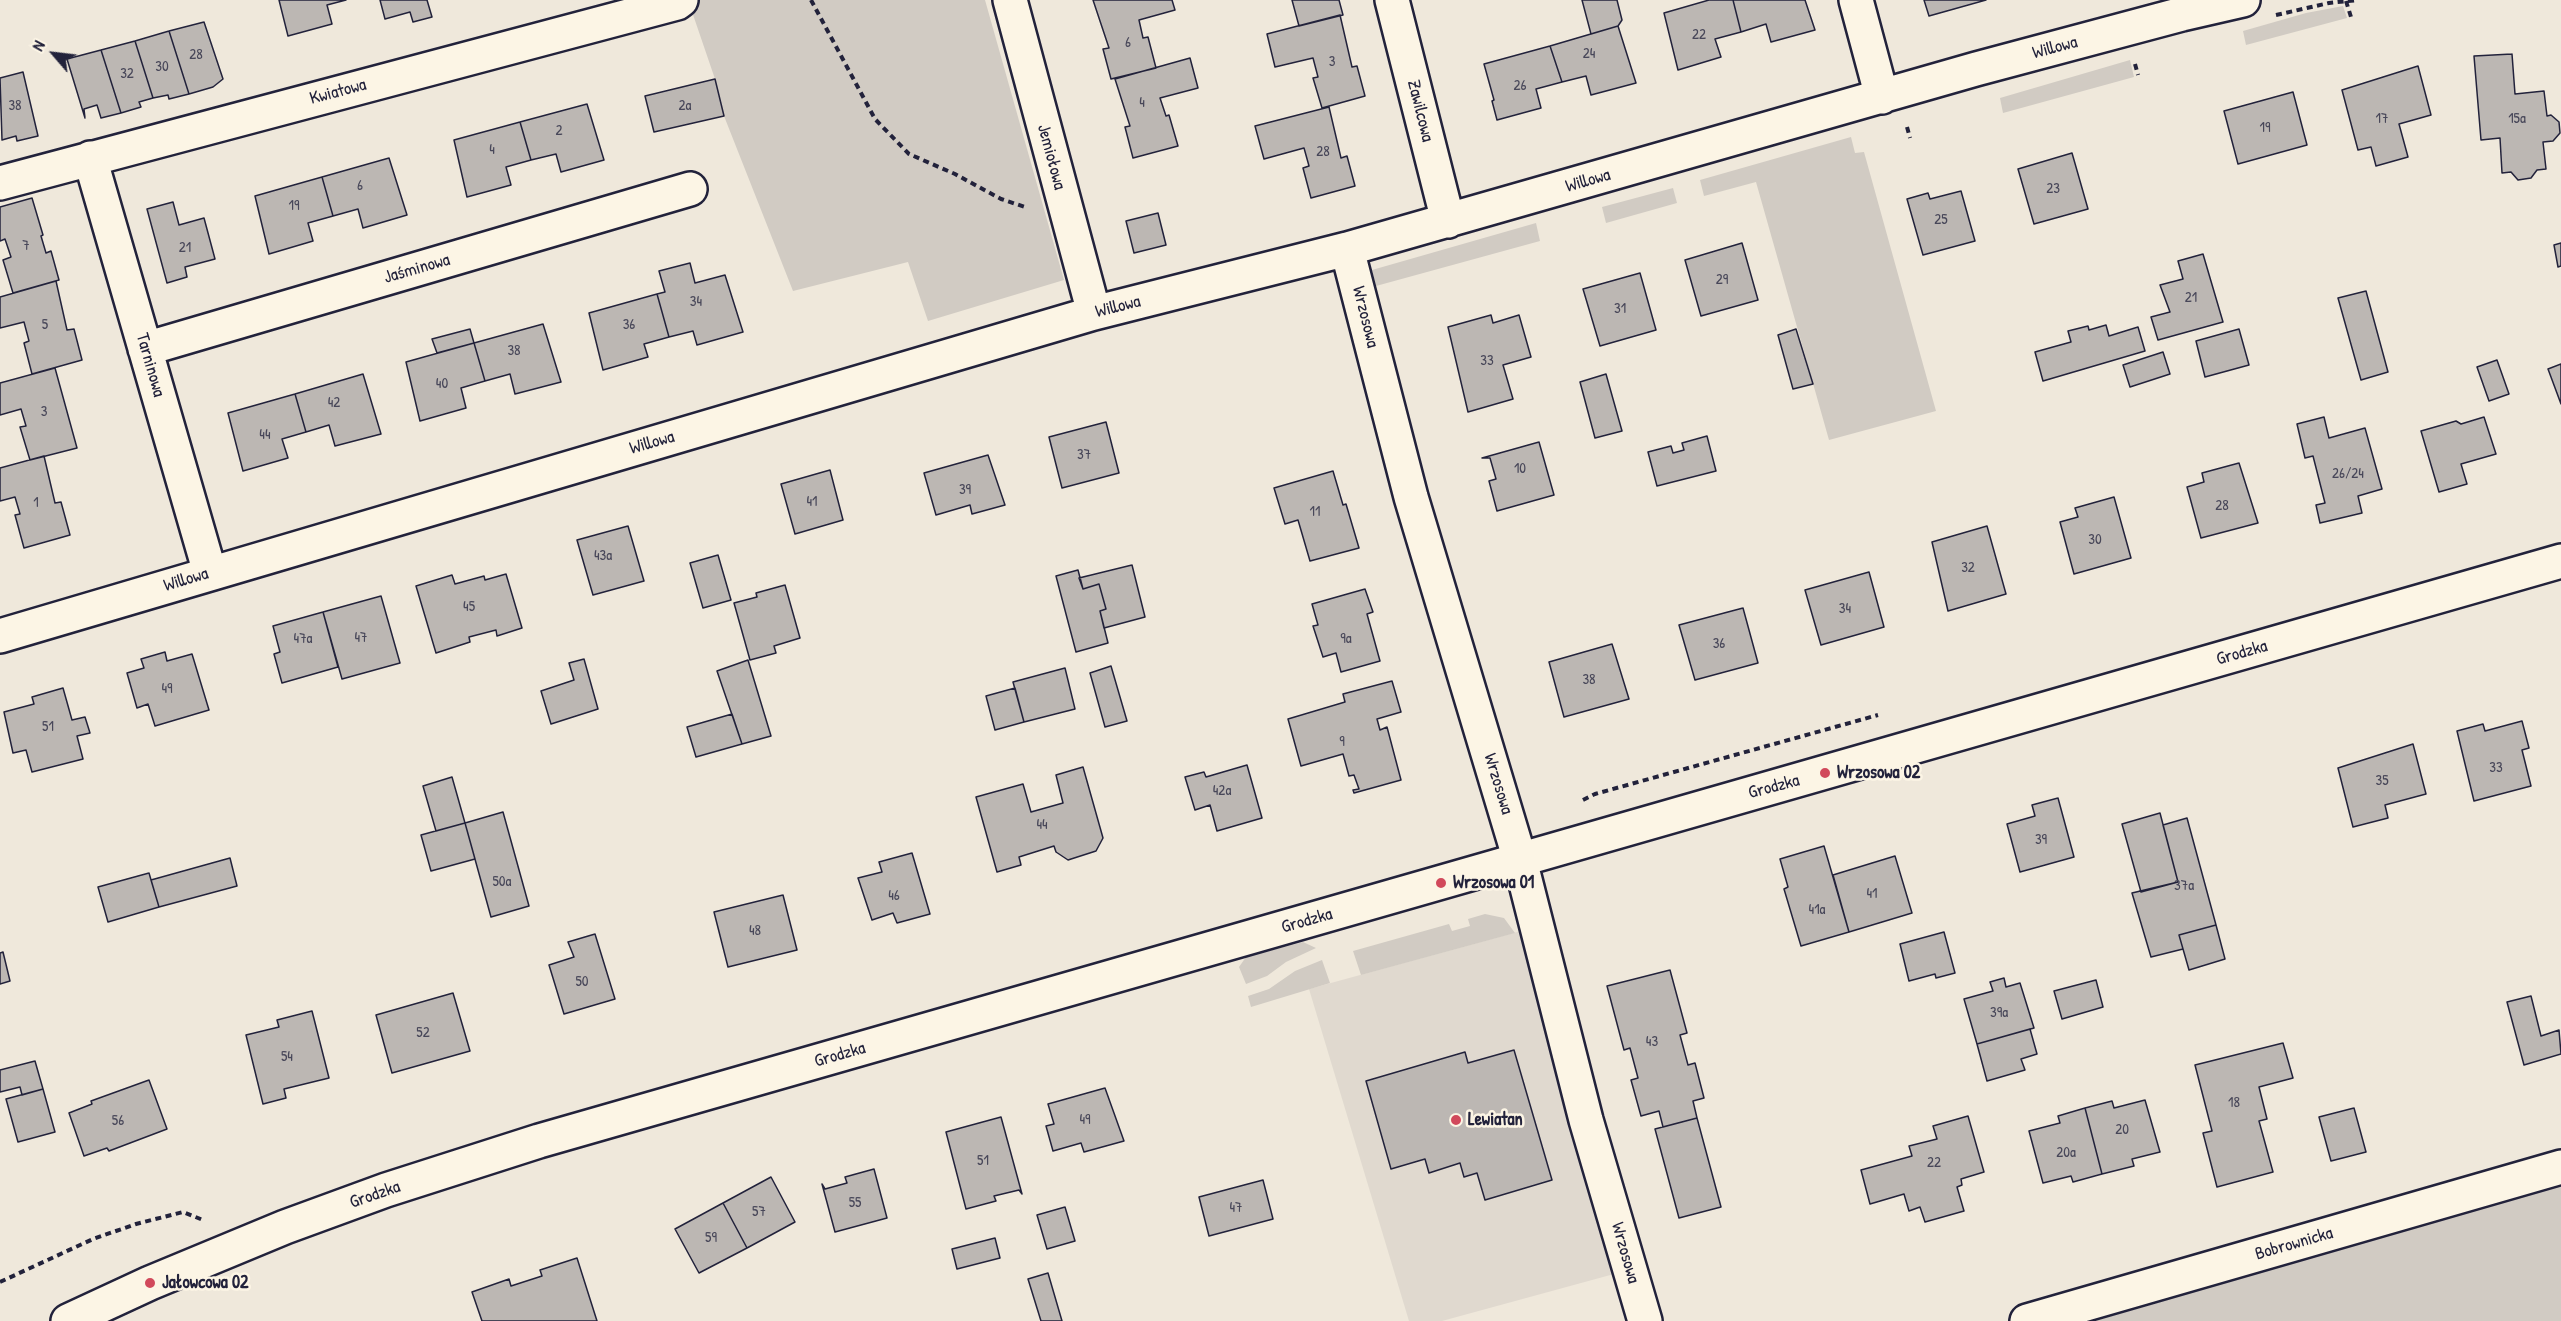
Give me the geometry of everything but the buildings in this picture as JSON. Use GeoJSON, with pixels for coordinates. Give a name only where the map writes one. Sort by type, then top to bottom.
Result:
{"type":"FeatureCollection","features":[{"type":"Feature","properties":{"kind":"street","name":"Jemiołowa"},"geometry":{"type":"LineString","coordinates":[[1010,0],[1094,313]]}},
{"type":"Feature","properties":{"kind":"street","name":"Zawilcowa"},"geometry":{"type":"LineString","coordinates":[[1392,0],[1448,221]]}},
{"type":"Feature","properties":{"kind":"street"},"geometry":{"type":"LineString","coordinates":[[1856,0],[1882,97]]}},
{"type":"Feature","properties":{"kind":"street","name":"Willowa"},"geometry":{"type":"LineString","coordinates":[[0,636],[1094,313],[1347,249],[2055,48],[2243,0]]}},
{"type":"Feature","properties":{"kind":"street","name":"Kwiatowa"},"geometry":{"type":"LineString","coordinates":[[0,183],[679,2]]}},
{"type":"Feature","properties":{"kind":"street","name":"Tarninowa"},"geometry":{"type":"LineString","coordinates":[[90,158],[210,573]]}},
{"type":"Feature","properties":{"kind":"street","name":"Jaśminowa"},"geometry":{"type":"LineString","coordinates":[[145,349],[690,189]]}},
{"type":"Feature","properties":{"kind":"street","name":"Wrzosowa"},"geometry":{"type":"LineString","coordinates":[[1347,249],[1411,497],[1520,860],[1586,1120],[1645,1321]]}},
{"type":"Feature","properties":{"kind":"street","name":"Grodzka"},"geometry":{"type":"LineString","coordinates":[[68,1321],[150,1283],[285,1227],[386,1190],[528,1144],[2561,561]]}},
{"type":"Feature","properties":{"kind":"street","name":"Bobrownicka"},"geometry":{"type":"LineString","coordinates":[[2027,1321],[2561,1167]]}},
{"type":"Feature","properties":{"kind":"path"},"geometry":{"type":"LineString","coordinates":[[811,0],[874,118],[909,154],[955,174],[1001,199],[1069,222]]}},
{"type":"Feature","properties":{"kind":"path"},"geometry":{"type":"LineString","coordinates":[[2346,1],[2351,17]]}},
{"type":"Feature","properties":{"kind":"shaded area"},"geometry":{"type":"Polygon","coordinates":[[[688,0],[985,0],[1064,280],[928,321],[908,262],[793,291],[724,116],[715,79],[688,0]]]}},
{"type":"Feature","properties":{"kind":"shaded area"},"geometry":{"type":"Polygon","coordinates":[[[2343,6],[2347,18],[2246,45],[2243,31],[2306,13],[2343,6]]]}},
{"type":"Feature","properties":{"kind":"shaded area"},"geometry":{"type":"Polygon","coordinates":[[[2130,60],[2134,77],[2003,113],[2000,98],[2130,60]]]}},
{"type":"Feature","properties":{"kind":"shaded area"},"geometry":{"type":"Polygon","coordinates":[[[1851,137],[1855,153],[1864,152],[1936,411],[1829,440],[1756,182],[1704,196],[1700,180],[1851,137]]]}},
{"type":"Feature","properties":{"kind":"shaded area"},"geometry":{"type":"Polygon","coordinates":[[[1673,188],[1677,203],[1606,223],[1602,207],[1673,188]]]}},
{"type":"Feature","properties":{"kind":"shaded area"},"geometry":{"type":"Polygon","coordinates":[[[1536,223],[1540,241],[1376,286],[1372,270],[1536,223]]]}},
{"type":"Feature","properties":{"kind":"shaded area"},"geometry":{"type":"Polygon","coordinates":[[[1485,914],[1504,918],[1515,933],[1361,975],[1353,951],[1449,924],[1452,931],[1470,926],[1468,919],[1485,914]]]}},
{"type":"Feature","properties":{"kind":"shaded area"},"geometry":{"type":"Polygon","coordinates":[[[1521,931],[1614,1274],[1442,1321],[1409,1321],[1309,989],[1521,931]]]}},
{"type":"Feature","properties":{"kind":"shaded area"},"geometry":{"type":"Polygon","coordinates":[[[1303,942],[1316,948],[1286,962],[1267,976],[1246,984],[1239,967],[1246,957],[1303,942]]]}},
{"type":"Feature","properties":{"kind":"shaded area"},"geometry":{"type":"Polygon","coordinates":[[[1322,960],[1330,983],[1251,1007],[1248,996],[1269,989],[1295,971],[1322,960]]]}},
{"type":"Feature","properties":{"kind":"shaded area"},"geometry":{"type":"Polygon","coordinates":[[[2561,1183],[2561,1321],[2095,1321],[2561,1183]]]}},
{"type":"Feature","properties":{"kind":"place","name":"Wrzosowa 02"},"geometry":{"type":"Point","coordinates":[1825,773]}},
{"type":"Feature","properties":{"kind":"place","name":"Wrzosowa 01"},"geometry":{"type":"Point","coordinates":[1441,883]}},
{"type":"Feature","properties":{"kind":"place","name":"Lewiatan"},"geometry":{"type":"Point","coordinates":[1456,1120]}},
{"type":"Feature","properties":{"kind":"place","name":"Jałowcowa 02"},"geometry":{"type":"Point","coordinates":[150,1283]}}]}
